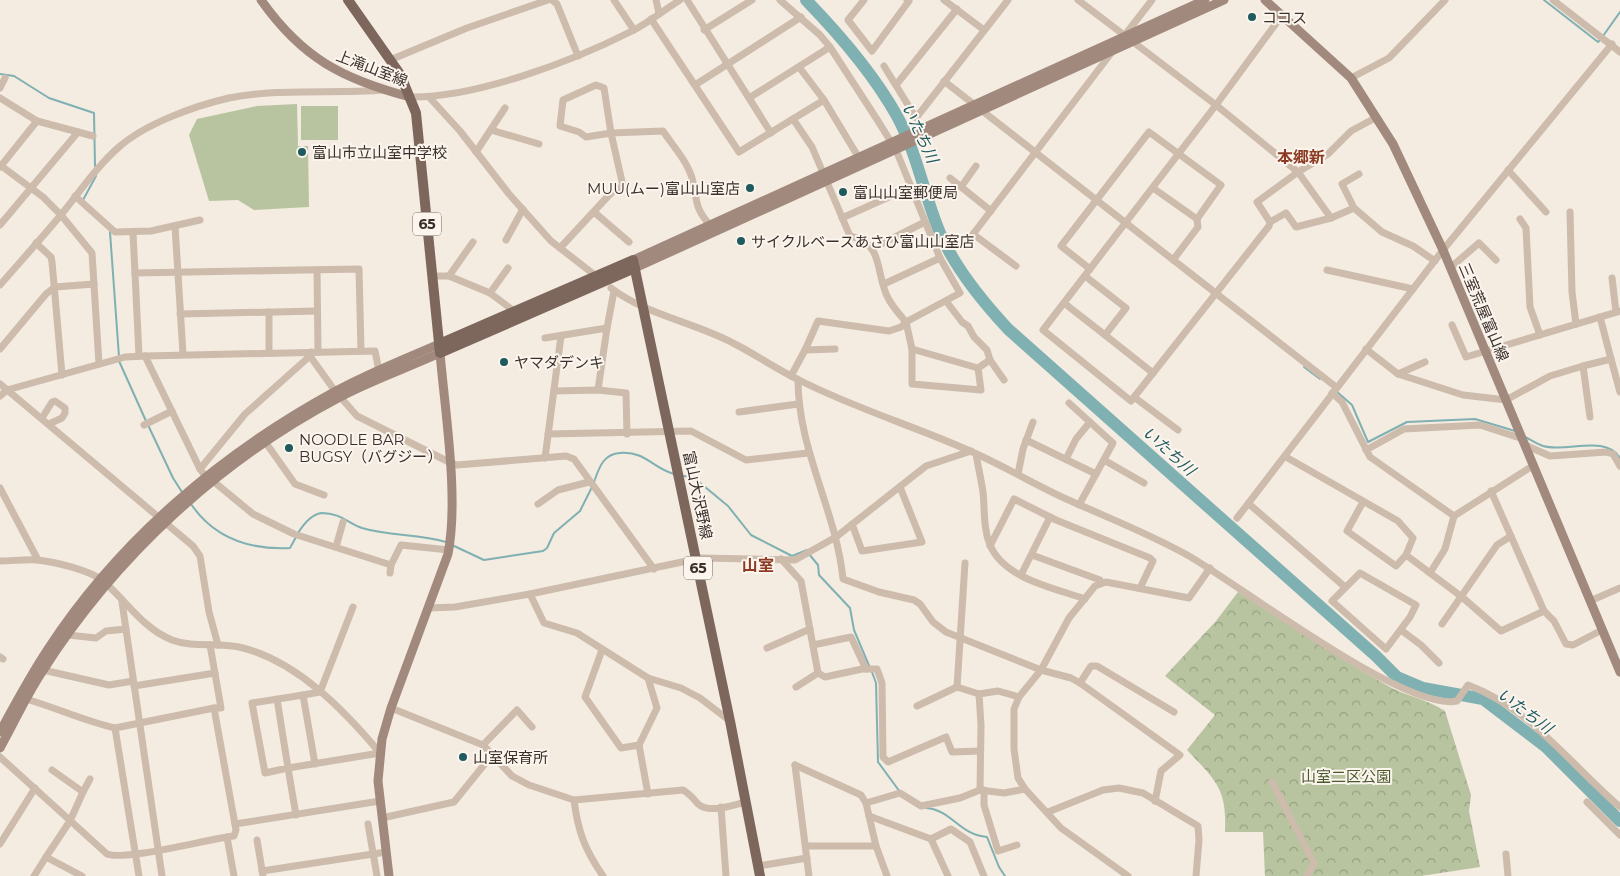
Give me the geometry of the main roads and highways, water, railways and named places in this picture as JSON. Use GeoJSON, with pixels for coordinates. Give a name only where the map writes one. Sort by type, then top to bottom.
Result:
{"type":"FeatureCollection","features":[{"type":"Feature","properties":{"kind":"main road","name":"65"},"geometry":{"type":"LineString","coordinates":[[348,0],[400,74],[416,113],[440,348]]}},
{"type":"Feature","properties":{"kind":"main road"},"geometry":{"type":"LineString","coordinates":[[440,348],[514,312],[596,276],[634,264]]}},
{"type":"Feature","properties":{"kind":"main road"},"geometry":{"type":"LineString","coordinates":[[440,348],[634,264]]}},
{"type":"Feature","properties":{"kind":"main road","name":"富山大沢野線"},"geometry":{"type":"LineString","coordinates":[[634,264],[730,721],[759,871]]}},
{"type":"Feature","properties":{"kind":"waterway","name":"いたち川"},"geometry":{"type":"LineString","coordinates":[[806,0],[855,55],[888,100],[910,145],[934,219],[946,246],[970,284],[1008,329],[1376,656],[1397,677],[1423,688],[1483,699],[1546,747],[1620,821]]}},
{"type":"Feature","properties":{"kind":"waterway"},"geometry":{"type":"LineString","coordinates":[[1544,0],[1598,42],[1600,40]]}},
{"type":"Feature","properties":{"kind":"waterway"},"geometry":{"type":"LineString","coordinates":[[1603,36],[1620,12]]}},
{"type":"Feature","properties":{"kind":"waterway"},"geometry":{"type":"LineString","coordinates":[[0,74],[14,76],[49,98],[94,113],[95,166]]}},
{"type":"Feature","properties":{"kind":"waterway"},"geometry":{"type":"LineString","coordinates":[[83,200],[96,176]]}},
{"type":"Feature","properties":{"kind":"waterway"},"geometry":{"type":"LineString","coordinates":[[110,232],[119,357]]}},
{"type":"Feature","properties":{"kind":"waterway"},"geometry":{"type":"LineString","coordinates":[[119,361],[146,421]]}},
{"type":"Feature","properties":{"kind":"waterway"},"geometry":{"type":"LineString","coordinates":[[1304,367],[1320,379]]}},
{"type":"Feature","properties":{"kind":"waterway"},"geometry":{"type":"LineString","coordinates":[[1336,391],[1352,405],[1368,442],[1407,422],[1475,419],[1515,431]]}},
{"type":"Feature","properties":{"kind":"waterway"},"geometry":{"type":"LineString","coordinates":[[148,425],[173,478],[182,492]]}},
{"type":"Feature","properties":{"kind":"waterway"},"geometry":{"type":"LineString","coordinates":[[1525,437],[1543,446],[1553,448],[1605,447],[1613,451],[1620,458]]}},
{"type":"Feature","properties":{"kind":"waterway"},"geometry":{"type":"LineString","coordinates":[[594,482],[602,463],[609,456],[620,453],[629,453],[643,457],[674,474]]}},
{"type":"Feature","properties":{"kind":"waterway"},"geometry":{"type":"LineString","coordinates":[[683,476],[693,477],[728,506],[751,535],[792,556],[807,550]]}},
{"type":"Feature","properties":{"kind":"waterway"},"geometry":{"type":"LineString","coordinates":[[452,545],[484,560],[543,551],[547,548],[554,533],[580,511],[592,487]]}},
{"type":"Feature","properties":{"kind":"waterway"},"geometry":{"type":"LineString","coordinates":[[191,504],[210,526],[234,540],[260,547],[290,548],[296,537]]}},
{"type":"Feature","properties":{"kind":"waterway"},"geometry":{"type":"LineString","coordinates":[[298,533],[311,518],[318,514],[328,513],[372,531],[446,542]]}},
{"type":"Feature","properties":{"kind":"waterway"},"geometry":{"type":"LineString","coordinates":[[809,554],[818,565],[819,575],[850,608],[854,630],[870,668]]}},
{"type":"Feature","properties":{"kind":"waterway"},"geometry":{"type":"LineString","coordinates":[[872,672],[876,683],[878,762],[900,792]]}},
{"type":"Feature","properties":{"kind":"waterway"},"geometry":{"type":"LineString","coordinates":[[926,808],[943,813],[969,832],[987,837],[999,867],[1005,876]]}},
{"type":"Feature","properties":{"kind":"place","name":"ココス"},"geometry":{"type":"Point","coordinates":[1252,17]}},
{"type":"Feature","properties":{"kind":"place","name":"富山市立山室中学校"},"geometry":{"type":"Point","coordinates":[302,152]}},
{"type":"Feature","properties":{"kind":"place","name":"MUU(ムー)富山山室店"},"geometry":{"type":"Point","coordinates":[750,188]}},
{"type":"Feature","properties":{"kind":"place","name":"富山山室郵便局"},"geometry":{"type":"Point","coordinates":[843,192]}},
{"type":"Feature","properties":{"kind":"place","name":"サイクルベースあさひ富山山室店"},"geometry":{"type":"Point","coordinates":[741,241]}},
{"type":"Feature","properties":{"kind":"place","name":"ヤマダデンキ"},"geometry":{"type":"Point","coordinates":[504,362]}},
{"type":"Feature","properties":{"kind":"place","name":"NOODLE BAR BUGSY（バグジー）"},"geometry":{"type":"Point","coordinates":[289,448]}},
{"type":"Feature","properties":{"kind":"place","name":"山室保育所"},"geometry":{"type":"Point","coordinates":[463,757]}},
{"type":"Feature","properties":{"kind":"district","name":"本郷新"},"geometry":{"type":"Point","coordinates":[1301,157]}},
{"type":"Feature","properties":{"kind":"district","name":"山室"},"geometry":{"type":"Point","coordinates":[758,565]}},
{"type":"Feature","properties":{"kind":"park label","name":"山室二区公園"},"geometry":{"type":"Point","coordinates":[1346,776]}}]}
